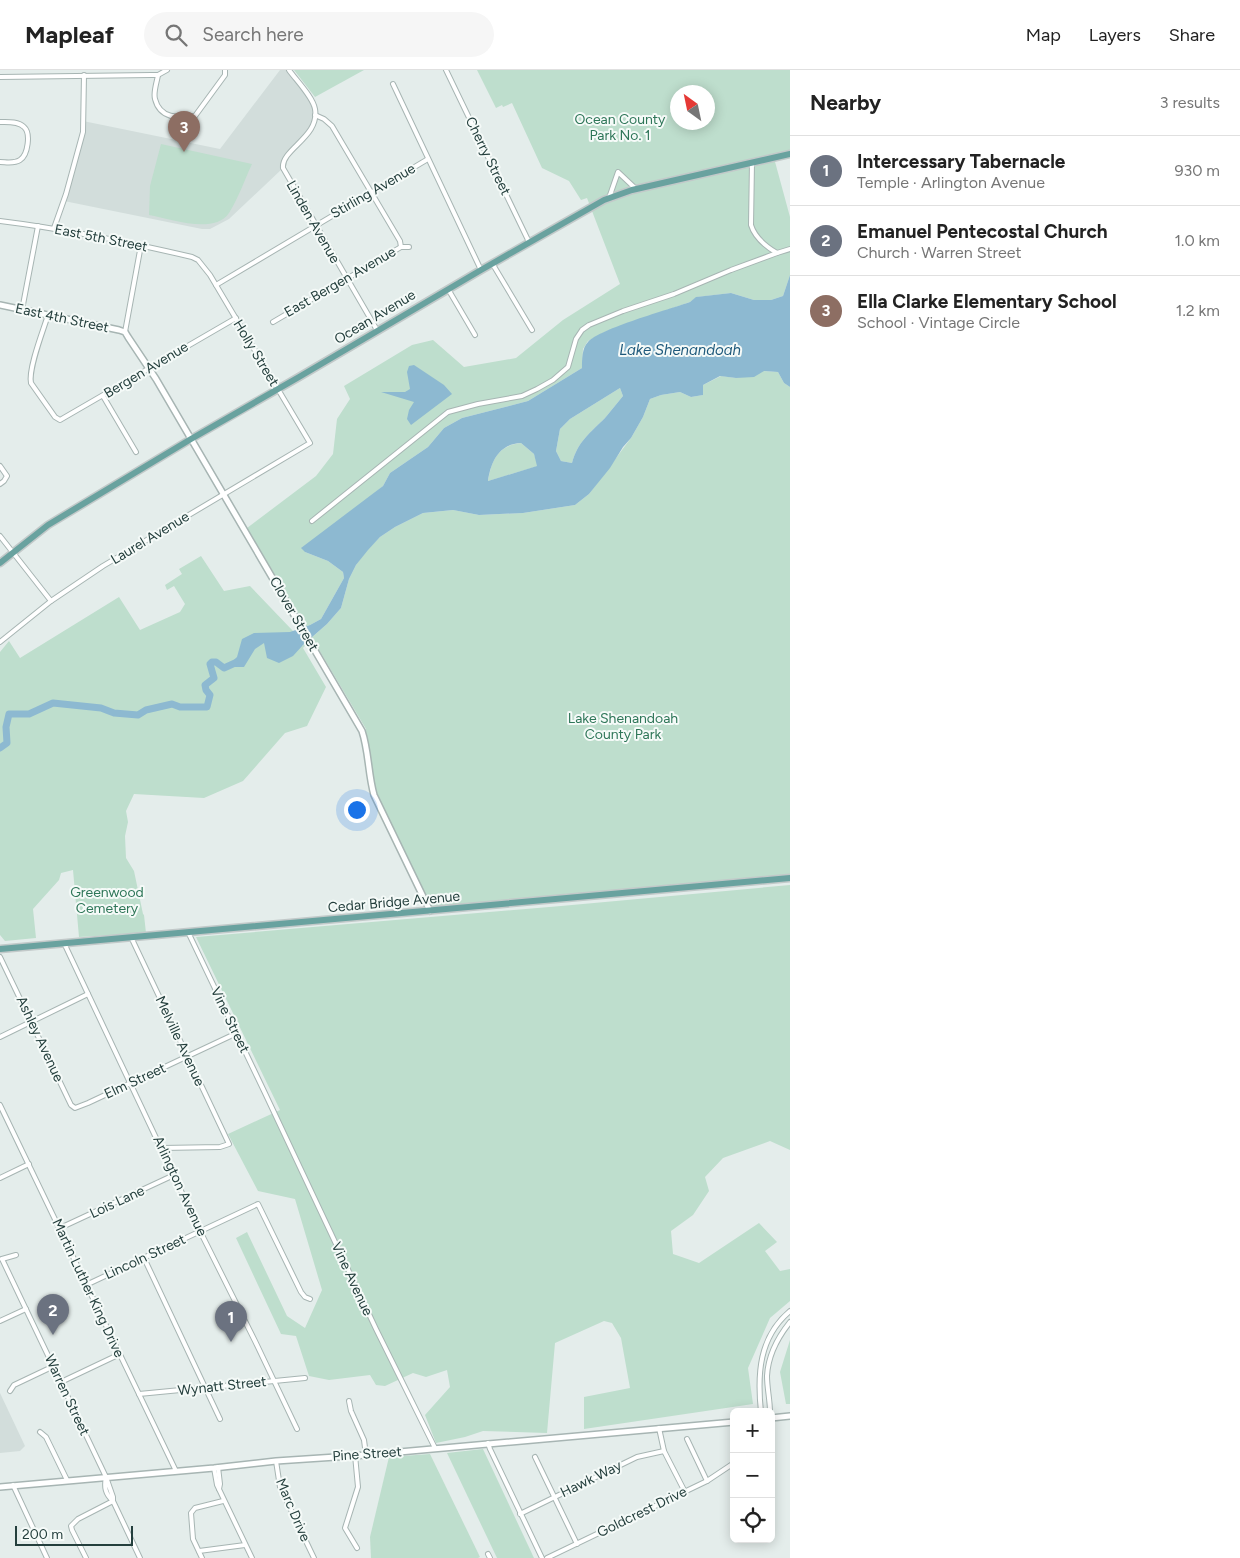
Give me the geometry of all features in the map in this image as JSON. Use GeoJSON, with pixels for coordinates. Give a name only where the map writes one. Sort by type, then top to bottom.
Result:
{"type":"FeatureCollection","features":[{"type":"Feature","properties":{"kind":"main road","name":"Ocean Avenue"},"geometry":{"type":"LineString","coordinates":[[0,563],[48,525],[191,439],[492,263],[608,198],[636,189],[790,154]]}},
{"type":"Feature","properties":{"kind":"main road","name":"Cedar Bridge Avenue"},"geometry":{"type":"LineString","coordinates":[[0,949],[790,878]]}},
{"type":"Feature","properties":{"kind":"street"},"geometry":{"type":"LineString","coordinates":[[38,70],[38,76]]}},
{"type":"Feature","properties":{"kind":"street"},"geometry":{"type":"LineString","coordinates":[[0,77],[158,75],[167,70]]}},
{"type":"Feature","properties":{"kind":"street"},"geometry":{"type":"LineString","coordinates":[[158,75],[154,98],[160,109],[170,117],[184,117],[194,116],[225,76],[225,70]]}},
{"type":"Feature","properties":{"kind":"street"},"geometry":{"type":"LineString","coordinates":[[289,70],[311,99],[315,106],[315,114],[332,126],[400,241],[400,246]]}},
{"type":"Feature","properties":{"kind":"street","name":"Cherry Street"},"geometry":{"type":"LineString","coordinates":[[446,70],[529,242]]}},
{"type":"Feature","properties":{"kind":"street"},"geometry":{"type":"LineString","coordinates":[[54,228],[66,194],[83,132],[84,76]]}},
{"type":"Feature","properties":{"kind":"street"},"geometry":{"type":"LineString","coordinates":[[392,84],[480,270]]}},
{"type":"Feature","properties":{"kind":"street","name":"Linden Avenue"},"geometry":{"type":"LineString","coordinates":[[315,114],[312,128],[304,140],[288,154],[282,164],[285,175],[377,330]]}},
{"type":"Feature","properties":{"kind":"street"},"geometry":{"type":"LineString","coordinates":[[0,122],[16,123],[24,127],[28,134],[26,153],[20,160],[12,163],[0,162]]}},
{"type":"Feature","properties":{"kind":"street","name":"Stirling Avenue"},"geometry":{"type":"LineString","coordinates":[[216,285],[428,159]]}},
{"type":"Feature","properties":{"kind":"street"},"geometry":{"type":"LineString","coordinates":[[752,162],[751,225],[759,240],[777,253]]}},
{"type":"Feature","properties":{"kind":"street"},"geometry":{"type":"LineString","coordinates":[[608,198],[618,172],[636,189]]}},
{"type":"Feature","properties":{"kind":"street","name":"East 5th Street"},"geometry":{"type":"LineString","coordinates":[[0,221],[54,228],[141,245],[192,257],[200,262]]}},
{"type":"Feature","properties":{"kind":"street"},"geometry":{"type":"LineString","coordinates":[[22,310],[38,226]]}},
{"type":"Feature","properties":{"kind":"street"},"geometry":{"type":"LineString","coordinates":[[124,332],[141,245]]}},
{"type":"Feature","properties":{"kind":"street","name":"East Bergen Avenue"},"geometry":{"type":"LineString","coordinates":[[273,322],[400,246],[408,247]]}},
{"type":"Feature","properties":{"kind":"street"},"geometry":{"type":"LineString","coordinates":[[312,521],[448,412],[471,405],[522,396],[553,380],[568,366],[576,339],[582,330],[589,325],[790,249]]}},
{"type":"Feature","properties":{"kind":"street","name":"Holly Street"},"geometry":{"type":"LineString","coordinates":[[200,262],[216,285],[310,443],[308,445]]}},
{"type":"Feature","properties":{"kind":"street"},"geometry":{"type":"LineString","coordinates":[[492,263],[532,330]]}},
{"type":"Feature","properties":{"kind":"street"},"geometry":{"type":"LineString","coordinates":[[448,289],[476,335]]}},
{"type":"Feature","properties":{"kind":"street","name":"East 4th Street"},"geometry":{"type":"LineString","coordinates":[[0,306],[124,332]]}},
{"type":"Feature","properties":{"kind":"street","name":"Bergen Avenue"},"geometry":{"type":"LineString","coordinates":[[48,316],[30,378],[31,383],[56,419],[60,420],[236,318]]}},
{"type":"Feature","properties":{"kind":"street","name":"Clover Street"},"geometry":{"type":"LineString","coordinates":[[124,332],[149,368],[362,731],[368,750],[371,785],[374,795],[430,911]]}},
{"type":"Feature","properties":{"kind":"street"},"geometry":{"type":"LineString","coordinates":[[103,396],[136,452]]}},
{"type":"Feature","properties":{"kind":"street","name":"Laurel Avenue"},"geometry":{"type":"LineString","coordinates":[[0,642],[51,602],[103,566],[308,445]]}},
{"type":"Feature","properties":{"kind":"street"},"geometry":{"type":"LineString","coordinates":[[0,466],[7,476],[0,484]]}},
{"type":"Feature","properties":{"kind":"street"},"geometry":{"type":"LineString","coordinates":[[0,536],[51,602]]}},
{"type":"Feature","properties":{"kind":"street","name":"Vine Street"},"geometry":{"type":"LineString","coordinates":[[188,932],[272,1108]]}},
{"type":"Feature","properties":{"kind":"street","name":"Melville Avenue"},"geometry":{"type":"LineString","coordinates":[[132,937],[229,1144],[220,1147],[162,1148]]}},
{"type":"Feature","properties":{"kind":"street","name":"Arlington Avenue"},"geometry":{"type":"LineString","coordinates":[[64,943],[200,1231],[297,1429]]}},
{"type":"Feature","properties":{"kind":"street","name":"Ashley Avenue"},"geometry":{"type":"LineString","coordinates":[[0,956],[71,1105],[75,1108],[88,1104]]}},
{"type":"Feature","properties":{"kind":"street"},"geometry":{"type":"LineString","coordinates":[[0,1037],[88,994]]}},
{"type":"Feature","properties":{"kind":"street","name":"Elm Street"},"geometry":{"type":"LineString","coordinates":[[88,1104],[237,1033]]}},
{"type":"Feature","properties":{"kind":"street","name":"Martin Luther King Drive"},"geometry":{"type":"LineString","coordinates":[[0,1105],[176,1471]]}},
{"type":"Feature","properties":{"kind":"street","name":"Vine Avenue"},"geometry":{"type":"LineString","coordinates":[[272,1108],[434,1448]]}},
{"type":"Feature","properties":{"kind":"street"},"geometry":{"type":"LineString","coordinates":[[0,1178],[29,1164]]}},
{"type":"Feature","properties":{"kind":"street","name":"Lois Lane"},"geometry":{"type":"LineString","coordinates":[[60,1228],[174,1175]]}},
{"type":"Feature","properties":{"kind":"street","name":"Lincoln Street"},"geometry":{"type":"LineString","coordinates":[[86,1285],[258,1204],[301,1292],[310,1299]]}},
{"type":"Feature","properties":{"kind":"street"},"geometry":{"type":"LineString","coordinates":[[1,1260],[16,1255]]}},
{"type":"Feature","properties":{"kind":"street"},"geometry":{"type":"LineString","coordinates":[[144,1258],[220,1419]]}},
{"type":"Feature","properties":{"kind":"street","name":"Warren Street"},"geometry":{"type":"LineString","coordinates":[[1,1260],[54,1366],[106,1477],[113,1501],[140,1558]]}},
{"type":"Feature","properties":{"kind":"street"},"geometry":{"type":"LineString","coordinates":[[0,1321],[26,1309]]}},
{"type":"Feature","properties":{"kind":"street"},"geometry":{"type":"LineString","coordinates":[[762,1408],[759,1385],[761,1362],[771,1334],[789,1313]]}},
{"type":"Feature","properties":{"kind":"street"},"geometry":{"type":"LineString","coordinates":[[770,1408],[767,1376],[770,1358],[775,1344],[790,1322]]}},
{"type":"Feature","properties":{"kind":"street"},"geometry":{"type":"LineString","coordinates":[[61,1382],[120,1354]]}},
{"type":"Feature","properties":{"kind":"street"},"geometry":{"type":"LineString","coordinates":[[10,1391],[14,1385],[54,1366]]}},
{"type":"Feature","properties":{"kind":"street","name":"Wynatt Street"},"geometry":{"type":"LineString","coordinates":[[140,1394],[305,1378]]}},
{"type":"Feature","properties":{"kind":"street"},"geometry":{"type":"LineString","coordinates":[[349,1401],[351,1411],[364,1440],[366,1454]]}},
{"type":"Feature","properties":{"kind":"street"},"geometry":{"type":"LineString","coordinates":[[775,1418],[790,1416]]}},
{"type":"Feature","properties":{"kind":"street","name":"Pine Street"},"geometry":{"type":"LineString","coordinates":[[0,1487],[276,1461],[730,1422]]}},
{"type":"Feature","properties":{"kind":"street"},"geometry":{"type":"LineString","coordinates":[[659,1428],[664,1451],[685,1492]]}},
{"type":"Feature","properties":{"kind":"street"},"geometry":{"type":"LineString","coordinates":[[40,1432],[46,1437],[67,1480]]}},
{"type":"Feature","properties":{"kind":"street"},"geometry":{"type":"LineString","coordinates":[[687,1439],[707,1481]]}},
{"type":"Feature","properties":{"kind":"street"},"geometry":{"type":"LineString","coordinates":[[488,1443],[542,1558]]}},
{"type":"Feature","properties":{"kind":"street","name":"Hawk Way"},"geometry":{"type":"LineString","coordinates":[[520,1514],[640,1456],[664,1451]]}},
{"type":"Feature","properties":{"kind":"street"},"geometry":{"type":"LineString","coordinates":[[354,1455],[358,1487],[345,1528],[357,1548]]}},
{"type":"Feature","properties":{"kind":"street"},"geometry":{"type":"LineString","coordinates":[[535,1457],[577,1544]]}},
{"type":"Feature","properties":{"kind":"street","name":"Marc Drive"},"geometry":{"type":"LineString","coordinates":[[276,1461],[280,1487],[314,1558]]}},
{"type":"Feature","properties":{"kind":"street","name":"Goldcrest Drive"},"geometry":{"type":"LineString","coordinates":[[547,1558],[707,1481],[730,1466]]}},
{"type":"Feature","properties":{"kind":"street"},"geometry":{"type":"LineString","coordinates":[[216,1468],[216,1485],[252,1558]]}},
{"type":"Feature","properties":{"kind":"street"},"geometry":{"type":"LineString","coordinates":[[13,1486],[47,1558]]}},
{"type":"Feature","properties":{"kind":"street"},"geometry":{"type":"LineString","coordinates":[[202,1558],[194,1539],[191,1513],[195,1508],[223,1500]]}},
{"type":"Feature","properties":{"kind":"street"},"geometry":{"type":"LineString","coordinates":[[86,1558],[72,1530],[72,1526],[78,1519],[113,1501]]}},
{"type":"Feature","properties":{"kind":"street"},"geometry":{"type":"LineString","coordinates":[[199,1551],[245,1545]]}},
{"type":"Feature","properties":{"kind":"shaded area"},"geometry":{"type":"Polygon","coordinates":[[[280,70],[289,70],[315,106],[312,128],[288,154],[283,168],[229,219],[210,229],[202,229],[64,201],[83,132],[83,121],[220,149],[280,70]]]}},
{"type":"Feature","properties":{"kind":"shaded area"},"geometry":{"type":"Polygon","coordinates":[[[0,1393],[25,1446],[20,1451],[0,1453],[0,1393]]]}},
{"type":"Feature","properties":{"kind":"green space"},"geometry":{"type":"Polygon","coordinates":[[[294,70],[364,70],[315,97],[294,70]]]}},
{"type":"Feature","properties":{"kind":"green space","name":"Ocean County Park No. 1"},"geometry":{"type":"Polygon","coordinates":[[[477,70],[790,70],[790,154],[774,158],[790,217],[790,275],[783,296],[771,300],[754,300],[731,293],[697,297],[690,302],[607,331],[588,341],[583,349],[582,368],[528,401],[462,418],[444,428],[428,447],[390,473],[383,486],[305,552],[328,561],[343,572],[344,578],[321,619],[310,625],[293,631],[305,626],[247,528],[316,476],[333,454],[337,419],[350,399],[344,386],[412,345],[433,340],[464,367],[516,358],[563,320],[620,284],[587,198],[581,200],[569,181],[542,168],[512,103],[496,108],[477,70]]]}},
{"type":"Feature","properties":{"kind":"green space"},"geometry":{"type":"Polygon","coordinates":[[[161,144],[252,164],[229,213],[222,220],[213,223],[192,224],[149,215],[150,186],[161,144]]]}},
{"type":"Feature","properties":{"kind":"green space","name":"Lake Shenandoah County Park"},"geometry":{"type":"Polygon","coordinates":[[[763,371],[778,372],[784,383],[790,387],[790,878],[430,911],[378,804],[365,740],[366,729],[312,638],[303,648],[326,687],[307,726],[285,733],[243,781],[204,798],[134,794],[126,811],[128,822],[125,836],[126,858],[134,871],[146,933],[79,937],[73,870],[61,873],[59,880],[33,909],[36,938],[5,941],[0,935],[0,652],[9,641],[20,658],[119,597],[140,630],[180,612],[185,604],[174,586],[167,590],[165,585],[182,574],[179,569],[201,556],[224,591],[250,586],[293,631],[302,646],[327,624],[341,608],[349,579],[367,550],[380,537],[395,527],[423,513],[453,510],[479,515],[523,513],[575,505],[589,494],[631,438],[643,417],[650,399],[680,392],[691,397],[703,395],[703,385],[721,376],[736,378],[763,371]]]}},
{"type":"Feature","properties":{"kind":"green space"},"geometry":{"type":"Polygon","coordinates":[[[620,388],[623,396],[581,443],[572,463],[561,461],[556,451],[560,429],[570,419],[620,388]]]}},
{"type":"Feature","properties":{"kind":"green space"},"geometry":{"type":"Polygon","coordinates":[[[521,443],[534,454],[538,466],[488,481],[491,467],[497,455],[513,444],[521,443]]]}},
{"type":"Feature","properties":{"kind":"green space"},"geometry":{"type":"Polygon","coordinates":[[[790,885],[790,1150],[770,1141],[723,1158],[705,1177],[709,1191],[693,1215],[671,1231],[673,1254],[699,1263],[759,1223],[777,1242],[765,1251],[780,1271],[790,1269],[790,1301],[770,1318],[748,1368],[753,1404],[584,1429],[584,1397],[630,1388],[621,1338],[612,1323],[604,1321],[555,1343],[547,1433],[483,1431],[436,1443],[425,1415],[450,1387],[447,1370],[426,1377],[413,1373],[385,1386],[376,1385],[370,1375],[329,1380],[309,1376],[296,1336],[281,1334],[236,1238],[247,1232],[287,1316],[305,1328],[322,1290],[295,1199],[258,1191],[228,1134],[280,1110],[196,937],[790,885]]]}},
{"type":"Feature","properties":{"kind":"green space"},"geometry":{"type":"Polygon","coordinates":[[[790,1340],[790,1404],[786,1404],[780,1372],[790,1340]]]}},
{"type":"Feature","properties":{"kind":"green space"},"geometry":{"type":"Polygon","coordinates":[[[483,1449],[534,1558],[497,1558],[447,1453],[483,1449]]]}},
{"type":"Feature","properties":{"kind":"green space"},"geometry":{"type":"Polygon","coordinates":[[[430,1454],[480,1557],[371,1558],[370,1537],[389,1457],[430,1454]]]}},
{"type":"Feature","properties":{"kind":"water","name":"Lake Shenandoah"},"geometry":{"type":"Polygon","coordinates":[[[790,275],[790,387],[784,383],[778,372],[764,371],[754,377],[736,378],[720,376],[703,385],[703,395],[691,397],[680,392],[650,399],[643,417],[631,438],[610,468],[589,494],[575,505],[523,513],[479,515],[453,510],[423,513],[380,537],[368,550],[356,565],[349,579],[341,608],[293,656],[279,663],[267,658],[264,643],[255,649],[244,667],[226,667],[237,657],[242,639],[254,633],[290,632],[321,619],[344,578],[343,572],[328,561],[305,552],[301,548],[383,486],[390,473],[428,447],[444,428],[462,418],[528,401],[582,368],[583,350],[586,344],[595,337],[620,325],[690,302],[696,297],[731,293],[754,300],[771,300],[783,296],[790,275]],[[620,388],[570,419],[560,429],[556,451],[561,461],[572,463],[581,443],[623,396],[620,388]],[[521,443],[507,447],[497,455],[491,467],[488,481],[537,466],[534,454],[521,443]]]}},
{"type":"Feature","properties":{"kind":"water"},"geometry":{"type":"Polygon","coordinates":[[[414,365],[444,385],[452,394],[411,425],[407,419],[409,410],[414,402],[381,392],[405,392],[410,389],[407,372],[409,366],[414,365]]]}},
{"type":"Feature","properties":{"kind":"waterway"},"geometry":{"type":"LineString","coordinates":[[0,748],[7,743],[6,727],[9,714],[29,714],[53,703],[101,708],[114,713],[138,715],[146,710],[172,704],[180,707],[207,707],[210,695],[205,685],[214,678],[210,664],[216,662],[224,668],[235,663]]}},
{"type":"Feature","properties":{"kind":"place","name":"Ella Clarke Elementary School"},"geometry":{"type":"Point","coordinates":[184,152]}},
{"type":"Feature","properties":{"kind":"place","name":"Emanuel Pentecostal Church"},"geometry":{"type":"Point","coordinates":[53,1335]}},
{"type":"Feature","properties":{"kind":"place","name":"Intercessary Tabernacle"},"geometry":{"type":"Point","coordinates":[231,1342]}},
{"type":"Feature","properties":{"kind":"park label","name":"Greenwood Cemetery"},"geometry":{"type":"Point","coordinates":[107,900]}}]}
